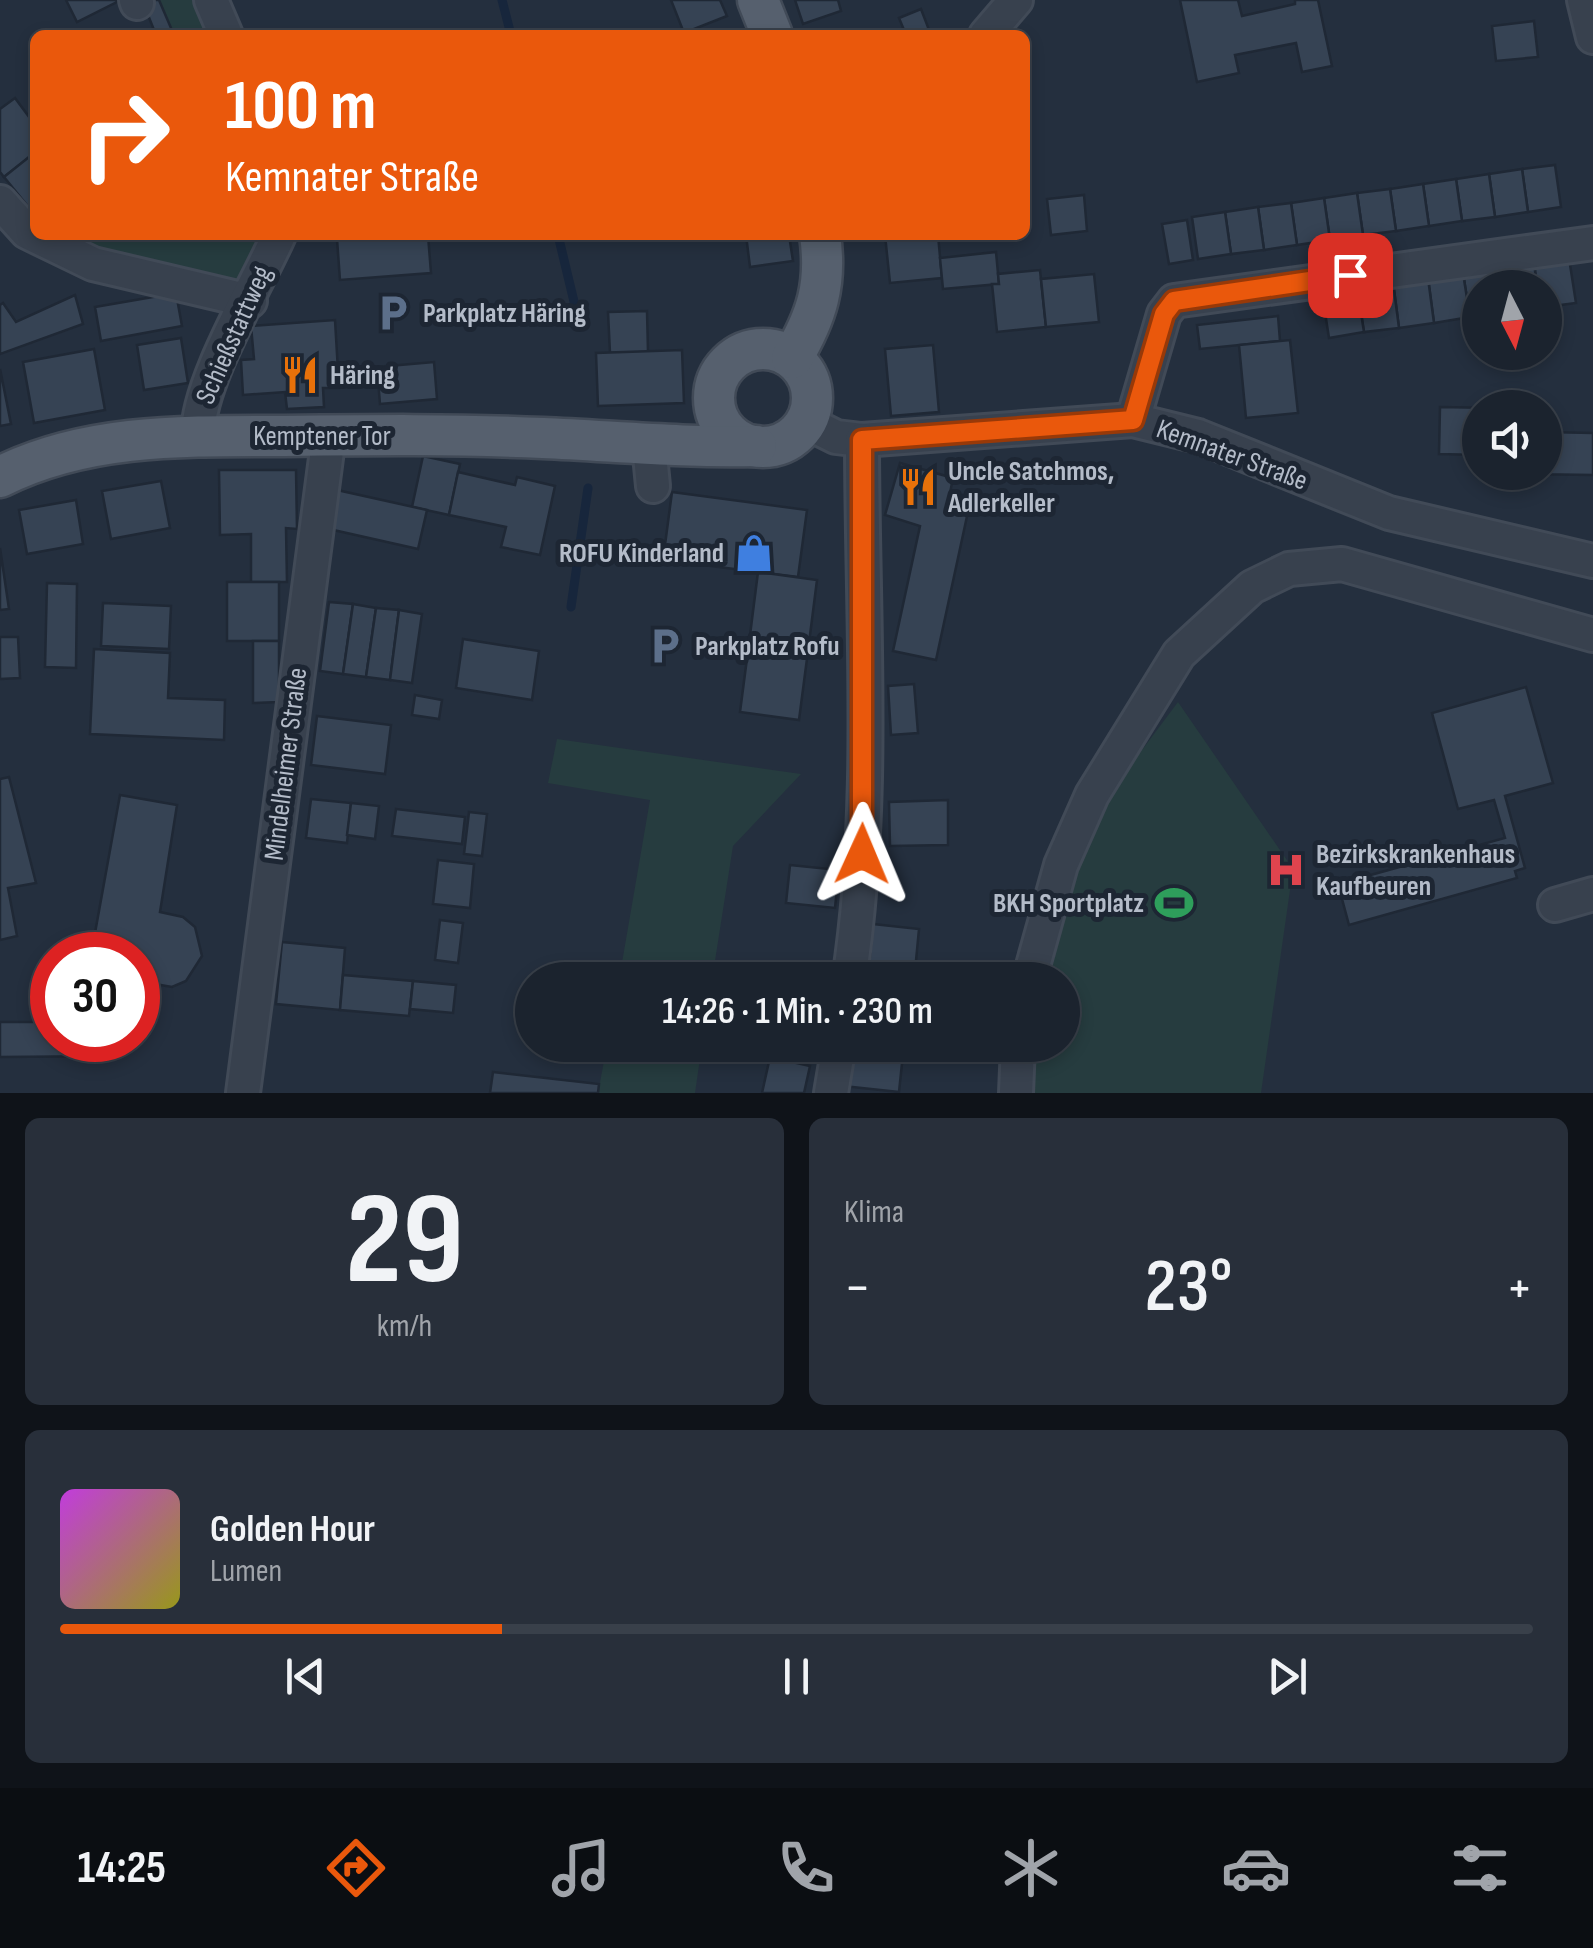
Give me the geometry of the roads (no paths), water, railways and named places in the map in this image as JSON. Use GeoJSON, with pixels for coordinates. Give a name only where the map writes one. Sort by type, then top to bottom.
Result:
{"type":"FeatureCollection","features":[{"type":"Feature","properties":{"kind":"main road"},"geometry":{"type":"LineString","coordinates":[[758,0],[770,30]]}},
{"type":"Feature","properties":{"kind":"main road"},"geometry":{"type":"LineString","coordinates":[[792,358],[820,304],[825,273],[821,240]]}},
{"type":"Feature","properties":{"kind":"main road"},"geometry":{"type":"LineString","coordinates":[[761,349],[792,358],[809,379],[812,392],[806,422],[784,442],[756,446],[734,438],[716,411],[718,380],[737,357],[761,349]]}},
{"type":"Feature","properties":{"kind":"main road","name":"Kemptener Tor"},"geometry":{"type":"LineString","coordinates":[[649,445],[702,423],[716,411]]}},
{"type":"Feature","properties":{"kind":"main road","name":"Kemptener Tor"},"geometry":{"type":"LineString","coordinates":[[0,477],[31,462],[109,443],[198,436],[541,438],[756,446]]}},
{"type":"Feature","properties":{"kind":"street"},"geometry":{"type":"LineString","coordinates":[[210,0],[224,30]]}},
{"type":"Feature","properties":{"kind":"street"},"geometry":{"type":"LineString","coordinates":[[990,30],[1016,0]]}},
{"type":"Feature","properties":{"kind":"street"},"geometry":{"type":"LineString","coordinates":[[1584,0],[1593,36]]}},
{"type":"Feature","properties":{"kind":"street"},"geometry":{"type":"LineString","coordinates":[[0,202],[30,233]]}},
{"type":"Feature","properties":{"kind":"street"},"geometry":{"type":"LineString","coordinates":[[44,240],[93,264],[250,301]]}},
{"type":"Feature","properties":{"kind":"street","name":"Schießstattweg"},"geometry":{"type":"LineString","coordinates":[[198,436],[198,416],[207,389],[277,240]]}},
{"type":"Feature","properties":{"kind":"street"},"geometry":{"type":"LineString","coordinates":[[1133,420],[1164,314],[1174,301],[1585,244]]}},
{"type":"Feature","properties":{"kind":"street","name":"Kemnater Straße"},"geometry":{"type":"LineString","coordinates":[[806,422],[836,437],[862,440],[1133,420],[1198,436],[1389,514],[1590,566]]}},
{"type":"Feature","properties":{"kind":"street","name":"Mindelheimer Straße"},"geometry":{"type":"LineString","coordinates":[[243,1093],[330,436]]}},
{"type":"Feature","properties":{"kind":"street"},"geometry":{"type":"LineString","coordinates":[[852,962],[860,910],[862,827],[862,440]]}},
{"type":"Feature","properties":{"kind":"street"},"geometry":{"type":"LineString","coordinates":[[649,445],[653,486]]}},
{"type":"Feature","properties":{"kind":"street"},"geometry":{"type":"LineString","coordinates":[[1034,962],[1062,865],[1092,795],[1179,654],[1252,588],[1289,569],[1342,564],[1593,635]]}},
{"type":"Feature","properties":{"kind":"street"},"geometry":{"type":"LineString","coordinates":[[1555,905],[1593,894]]}},
{"type":"Feature","properties":{"kind":"street"},"geometry":{"type":"LineString","coordinates":[[830,1093],[836,1062]]}},
{"type":"Feature","properties":{"kind":"street"},"geometry":{"type":"LineString","coordinates":[[1016,1093],[1017,1062]]}},
{"type":"Feature","properties":{"kind":"waterway"},"geometry":{"type":"LineString","coordinates":[[502,0],[510,30]]}},
{"type":"Feature","properties":{"kind":"waterway"},"geometry":{"type":"LineString","coordinates":[[559,240],[577,314]]}},
{"type":"Feature","properties":{"kind":"waterway"},"geometry":{"type":"LineString","coordinates":[[571,607],[588,488]]}},
{"type":"Feature","properties":{"kind":"place","name":"Parkplatz Häring"},"geometry":{"type":"Point","coordinates":[393,313]}},
{"type":"Feature","properties":{"kind":"place","name":"Häring"},"geometry":{"type":"Point","coordinates":[300,375]}},
{"type":"Feature","properties":{"kind":"place","name":"Uncle Satchmos, Adlerkeller"},"geometry":{"type":"Point","coordinates":[918,487]}},
{"type":"Feature","properties":{"kind":"place","name":"ROFU Kinderland"},"geometry":{"type":"Point","coordinates":[754,553]}},
{"type":"Feature","properties":{"kind":"place","name":"Parkplatz Rofu"},"geometry":{"type":"Point","coordinates":[665,646]}},
{"type":"Feature","properties":{"kind":"place","name":"Bezirkskrankenhaus Kaufbeuren"},"geometry":{"type":"Point","coordinates":[1286,870]}},
{"type":"Feature","properties":{"kind":"place","name":"BKH Sportplatz"},"geometry":{"type":"Point","coordinates":[1174,903]}}]}
